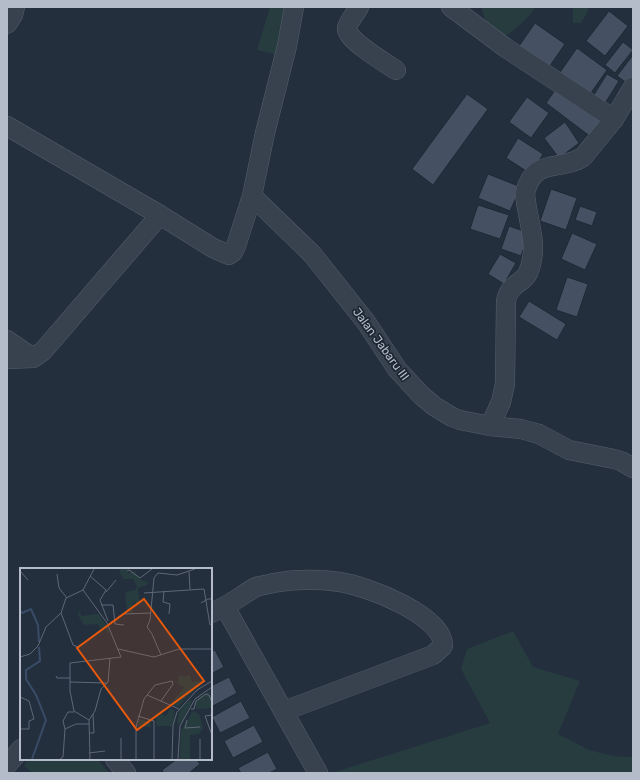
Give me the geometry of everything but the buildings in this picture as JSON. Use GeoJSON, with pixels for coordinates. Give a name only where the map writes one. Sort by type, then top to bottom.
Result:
{"type":"FeatureCollection","features":[{"type":"Feature","properties":{"kind":"street"},"geometry":{"type":"LineString","coordinates":[[7,24],[13,16],[15,7]]}},
{"type":"Feature","properties":{"kind":"street"},"geometry":{"type":"LineString","coordinates":[[7,126],[214,248],[229,255],[233,252],[238,241],[252,196],[265,133],[287,46],[294,7]]}},
{"type":"Feature","properties":{"kind":"street"},"geometry":{"type":"LineString","coordinates":[[359,7],[347,27],[347,32],[356,42],[396,70]]}},
{"type":"Feature","properties":{"kind":"street"},"geometry":{"type":"LineString","coordinates":[[450,7],[506,48],[614,119]]}},
{"type":"Feature","properties":{"kind":"street"},"geometry":{"type":"LineString","coordinates":[[490,426],[501,402],[505,384],[507,294],[526,276],[533,254],[534,243],[525,194],[527,186],[538,171],[548,166],[577,161],[583,157],[614,119],[633,87]]}},
{"type":"Feature","properties":{"kind":"street","name":"Jalan Jabaru III"},"geometry":{"type":"LineString","coordinates":[[252,196],[312,254],[366,322],[398,369],[421,395],[434,406],[460,420],[490,426],[521,429],[539,434],[569,450],[614,459],[633,468]]}},
{"type":"Feature","properties":{"kind":"street"},"geometry":{"type":"LineString","coordinates":[[7,359],[33,358],[43,351],[160,215]]}},
{"type":"Feature","properties":{"kind":"street"},"geometry":{"type":"LineString","coordinates":[[7,340],[33,358]]}},
{"type":"Feature","properties":{"kind":"street"},"geometry":{"type":"LineString","coordinates":[[284,711],[433,655],[443,646],[443,640],[440,633],[421,615],[399,602],[377,592],[341,582],[300,580],[269,584],[256,587],[218,610],[284,711],[318,773]]}},
{"type":"Feature","properties":{"kind":"street"},"geometry":{"type":"LineString","coordinates":[[7,765],[20,750]]}},
{"type":"Feature","properties":{"kind":"street"},"geometry":{"type":"LineString","coordinates":[[116,760],[126,773]]}},
{"type":"Feature","properties":{"kind":"green space"},"geometry":{"type":"Polygon","coordinates":[[[270,7],[288,7],[279,55],[257,50],[270,7]]]}},
{"type":"Feature","properties":{"kind":"green space"},"geometry":{"type":"Polygon","coordinates":[[[481,7],[536,7],[519,26],[498,40],[488,27],[481,7]]]}},
{"type":"Feature","properties":{"kind":"green space"},"geometry":{"type":"Polygon","coordinates":[[[573,7],[589,7],[581,23],[573,23],[573,7]]]}},
{"type":"Feature","properties":{"kind":"green space"},"geometry":{"type":"Polygon","coordinates":[[[513,631],[533,667],[580,681],[558,734],[589,750],[613,756],[632,757],[633,773],[335,772],[490,723],[461,669],[467,649],[513,631]]]}},
{"type":"Feature","properties":{"kind":"green space"},"geometry":{"type":"Polygon","coordinates":[[[28,760],[98,760],[109,773],[33,773],[24,766],[28,760]]]}}]}
